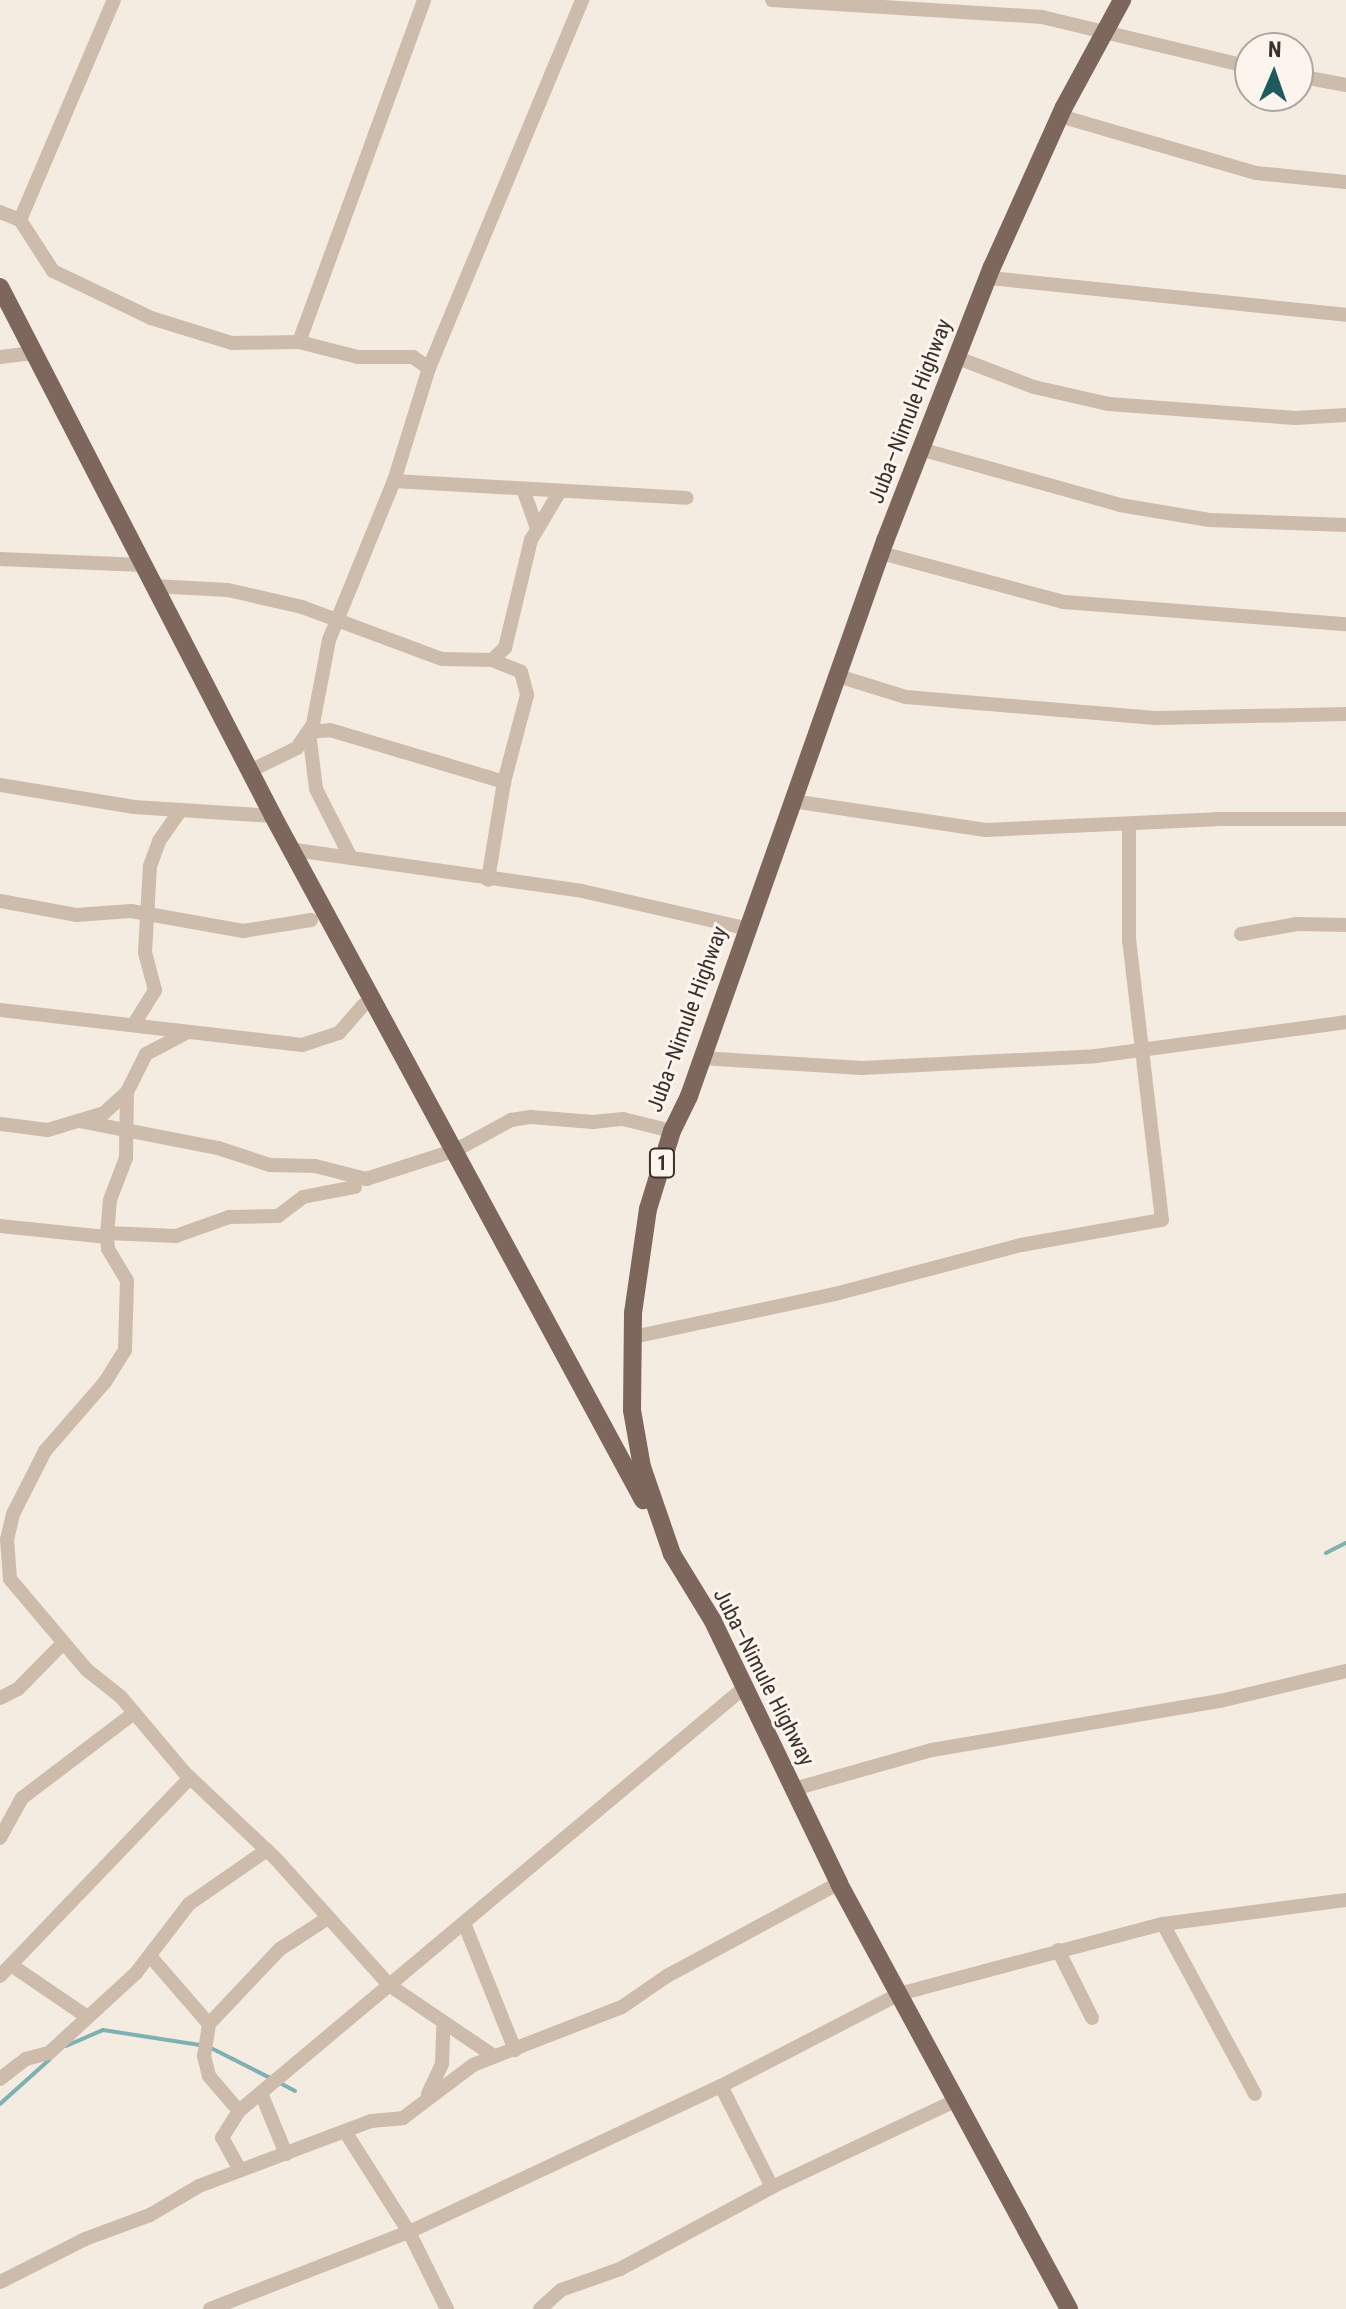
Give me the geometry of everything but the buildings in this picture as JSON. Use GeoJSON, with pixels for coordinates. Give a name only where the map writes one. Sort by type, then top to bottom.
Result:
{"type":"FeatureCollection","features":[{"type":"Feature","properties":{"kind":"main road","name":"Juba–Nimule Highway"},"geometry":{"type":"LineString","coordinates":[[1069,2309],[839,1883],[713,1621],[672,1554],[642,1467],[632,1410],[633,1337],[648,1209],[672,1131],[702,1058],[745,928],[881,553],[955,357],[1060,116],[1122,0]]}},
{"type":"Feature","properties":{"kind":"main road"},"geometry":{"type":"LineString","coordinates":[[0,287],[273,816],[295,850],[672,1554]]}},
{"type":"Feature","properties":{"kind":"street"},"geometry":{"type":"LineString","coordinates":[[20,220],[114,0]]}},
{"type":"Feature","properties":{"kind":"street"},"geometry":{"type":"LineString","coordinates":[[299,342],[424,0]]}},
{"type":"Feature","properties":{"kind":"street"},"geometry":{"type":"LineString","coordinates":[[351,858],[316,789],[309,732],[322,665],[394,481],[429,368],[582,0]]}},
{"type":"Feature","properties":{"kind":"street"},"geometry":{"type":"LineString","coordinates":[[772,0],[935,5],[1042,17],[1234,63]]}},
{"type":"Feature","properties":{"kind":"street"},"geometry":{"type":"LineString","coordinates":[[1314,79],[1346,85]]}},
{"type":"Feature","properties":{"kind":"street"},"geometry":{"type":"LineString","coordinates":[[1060,116],[1256,173],[1346,182]]}},
{"type":"Feature","properties":{"kind":"street"},"geometry":{"type":"LineString","coordinates":[[0,212],[20,220],[44,262],[90,291],[232,343],[299,342],[358,357],[413,357],[429,368]]}},
{"type":"Feature","properties":{"kind":"street"},"geometry":{"type":"LineString","coordinates":[[990,278],[1346,315]]}},
{"type":"Feature","properties":{"kind":"street"},"geometry":{"type":"LineString","coordinates":[[0,357],[33,353]]}},
{"type":"Feature","properties":{"kind":"street"},"geometry":{"type":"LineString","coordinates":[[955,357],[1034,387],[1109,404],[1295,418],[1346,415]]}},
{"type":"Feature","properties":{"kind":"street"},"geometry":{"type":"LineString","coordinates":[[920,449],[1120,505],[1210,520],[1346,525]]}},
{"type":"Feature","properties":{"kind":"street"},"geometry":{"type":"LineString","coordinates":[[394,481],[687,498]]}},
{"type":"Feature","properties":{"kind":"street"},"geometry":{"type":"LineString","coordinates":[[523,489],[537,528]]}},
{"type":"Feature","properties":{"kind":"street"},"geometry":{"type":"LineString","coordinates":[[492,660],[505,648],[524,562],[537,528],[560,491]]}},
{"type":"Feature","properties":{"kind":"street"},"geometry":{"type":"LineString","coordinates":[[881,553],[1064,602],[1346,624]]}},
{"type":"Feature","properties":{"kind":"street"},"geometry":{"type":"LineString","coordinates":[[0,559],[142,565]]}},
{"type":"Feature","properties":{"kind":"street"},"geometry":{"type":"LineString","coordinates":[[153,586],[228,590],[341,620],[442,659],[492,660],[521,672]]}},
{"type":"Feature","properties":{"kind":"street"},"geometry":{"type":"LineString","coordinates":[[488,880],[504,782],[527,695],[511,631]]}},
{"type":"Feature","properties":{"kind":"street"},"geometry":{"type":"LineString","coordinates":[[838,676],[906,697],[1158,718],[1346,714]]}},
{"type":"Feature","properties":{"kind":"street"},"geometry":{"type":"LineString","coordinates":[[250,771],[297,748],[309,732],[330,730],[504,782]]}},
{"type":"Feature","properties":{"kind":"street"},"geometry":{"type":"LineString","coordinates":[[0,785],[181,810],[273,816]]}},
{"type":"Feature","properties":{"kind":"street"},"geometry":{"type":"LineString","coordinates":[[792,801],[986,830],[1129,826],[1216,819],[1346,819]]}},
{"type":"Feature","properties":{"kind":"street"},"geometry":{"type":"LineString","coordinates":[[134,1024],[155,990],[145,952],[150,866],[159,841],[181,810]]}},
{"type":"Feature","properties":{"kind":"street"},"geometry":{"type":"LineString","coordinates":[[633,1337],[835,1294],[1021,1245],[1162,1220],[1129,941],[1129,826]]}},
{"type":"Feature","properties":{"kind":"street"},"geometry":{"type":"LineString","coordinates":[[295,850],[488,880],[582,891],[745,928]]}},
{"type":"Feature","properties":{"kind":"street"},"geometry":{"type":"LineString","coordinates":[[0,901],[76,915],[148,914],[243,931],[311,920]]}},
{"type":"Feature","properties":{"kind":"street"},"geometry":{"type":"LineString","coordinates":[[1241,934],[1297,924],[1346,925]]}},
{"type":"Feature","properties":{"kind":"street"},"geometry":{"type":"LineString","coordinates":[[0,1010],[134,1024],[277,1045],[325,1041],[363,1005]]}},
{"type":"Feature","properties":{"kind":"street"},"geometry":{"type":"LineString","coordinates":[[702,1058],[862,1068],[1142,1049],[1346,1022]]}},
{"type":"Feature","properties":{"kind":"street"},"geometry":{"type":"LineString","coordinates":[[0,1124],[48,1130],[104,1113],[127,1092],[146,1054],[186,1033]]}},
{"type":"Feature","properties":{"kind":"street"},"geometry":{"type":"LineString","coordinates":[[127,1092],[129,1131],[126,1158],[110,1200],[107,1235],[108,1249],[127,1281],[125,1350],[105,1382],[45,1451],[8,1525],[10,1579],[63,1643],[134,1713],[190,1778],[267,1850],[389,1985],[422,2005],[443,2026],[494,2056]]}},
{"type":"Feature","properties":{"kind":"street"},"geometry":{"type":"LineString","coordinates":[[79,1121],[218,1148],[270,1165],[315,1166],[366,1179],[456,1150],[511,1120],[531,1117],[593,1122],[623,1119],[672,1131]]}},
{"type":"Feature","properties":{"kind":"street"},"geometry":{"type":"LineString","coordinates":[[0,1226],[107,1235],[176,1236],[229,1217],[278,1216],[303,1197],[355,1187]]}},
{"type":"Feature","properties":{"kind":"street"},"geometry":{"type":"LineString","coordinates":[[0,1698],[18,1689],[63,1643]]}},
{"type":"Feature","properties":{"kind":"street"},"geometry":{"type":"LineString","coordinates":[[794,1789],[932,1750],[1220,1701],[1346,1671]]}},
{"type":"Feature","properties":{"kind":"street"},"geometry":{"type":"LineString","coordinates":[[240,2170],[222,2138],[239,2111],[746,1686]]}},
{"type":"Feature","properties":{"kind":"street"},"geometry":{"type":"LineString","coordinates":[[0,1838],[22,1798],[134,1713]]}},
{"type":"Feature","properties":{"kind":"street"},"geometry":{"type":"LineString","coordinates":[[86,2016],[5,1971],[190,1778]]}},
{"type":"Feature","properties":{"kind":"street"},"geometry":{"type":"LineString","coordinates":[[0,2079],[26,2059],[49,2053],[150,1956],[204,1890],[267,1850]]}},
{"type":"Feature","properties":{"kind":"street"},"geometry":{"type":"LineString","coordinates":[[0,2282],[240,2170],[346,2133],[371,2121],[403,2118],[453,2078],[494,2056],[622,2007],[667,1976],[839,1883]]}},
{"type":"Feature","properties":{"kind":"street"},"geometry":{"type":"LineString","coordinates":[[210,2309],[409,2232],[721,2086],[899,1994],[1163,1924],[1346,1900]]}},
{"type":"Feature","properties":{"kind":"street"},"geometry":{"type":"LineString","coordinates":[[239,2111],[209,2076],[204,2056],[209,2024],[280,1949],[328,1918]]}},
{"type":"Feature","properties":{"kind":"street"},"geometry":{"type":"LineString","coordinates":[[464,1923],[515,2050]]}},
{"type":"Feature","properties":{"kind":"street"},"geometry":{"type":"LineString","coordinates":[[1163,1924],[1255,2094]]}},
{"type":"Feature","properties":{"kind":"street"},"geometry":{"type":"LineString","coordinates":[[1058,1950],[1092,2018]]}},
{"type":"Feature","properties":{"kind":"street"},"geometry":{"type":"LineString","coordinates":[[150,1956],[209,2024]]}},
{"type":"Feature","properties":{"kind":"street"},"geometry":{"type":"LineString","coordinates":[[425,2102],[442,2064],[443,2026]]}},
{"type":"Feature","properties":{"kind":"street"},"geometry":{"type":"LineString","coordinates":[[721,2086],[772,2187]]}},
{"type":"Feature","properties":{"kind":"street"},"geometry":{"type":"LineString","coordinates":[[261,2093],[286,2154]]}},
{"type":"Feature","properties":{"kind":"street"},"geometry":{"type":"LineString","coordinates":[[540,2309],[561,2290],[620,2269],[772,2187],[957,2100]]}},
{"type":"Feature","properties":{"kind":"street"},"geometry":{"type":"LineString","coordinates":[[346,2133],[409,2232],[447,2309]]}},
{"type":"Feature","properties":{"kind":"waterway"},"geometry":{"type":"LineString","coordinates":[[1326,1553],[1346,1543]]}},
{"type":"Feature","properties":{"kind":"waterway"},"geometry":{"type":"LineString","coordinates":[[66,2046],[103,2030],[200,2045]]}},
{"type":"Feature","properties":{"kind":"waterway"},"geometry":{"type":"LineString","coordinates":[[209,2047],[272,2079]]}},
{"type":"Feature","properties":{"kind":"waterway"},"geometry":{"type":"LineString","coordinates":[[0,2104],[50,2059]]}},
{"type":"Feature","properties":{"kind":"waterway"},"geometry":{"type":"LineString","coordinates":[[280,2083],[295,2091]]}}]}
